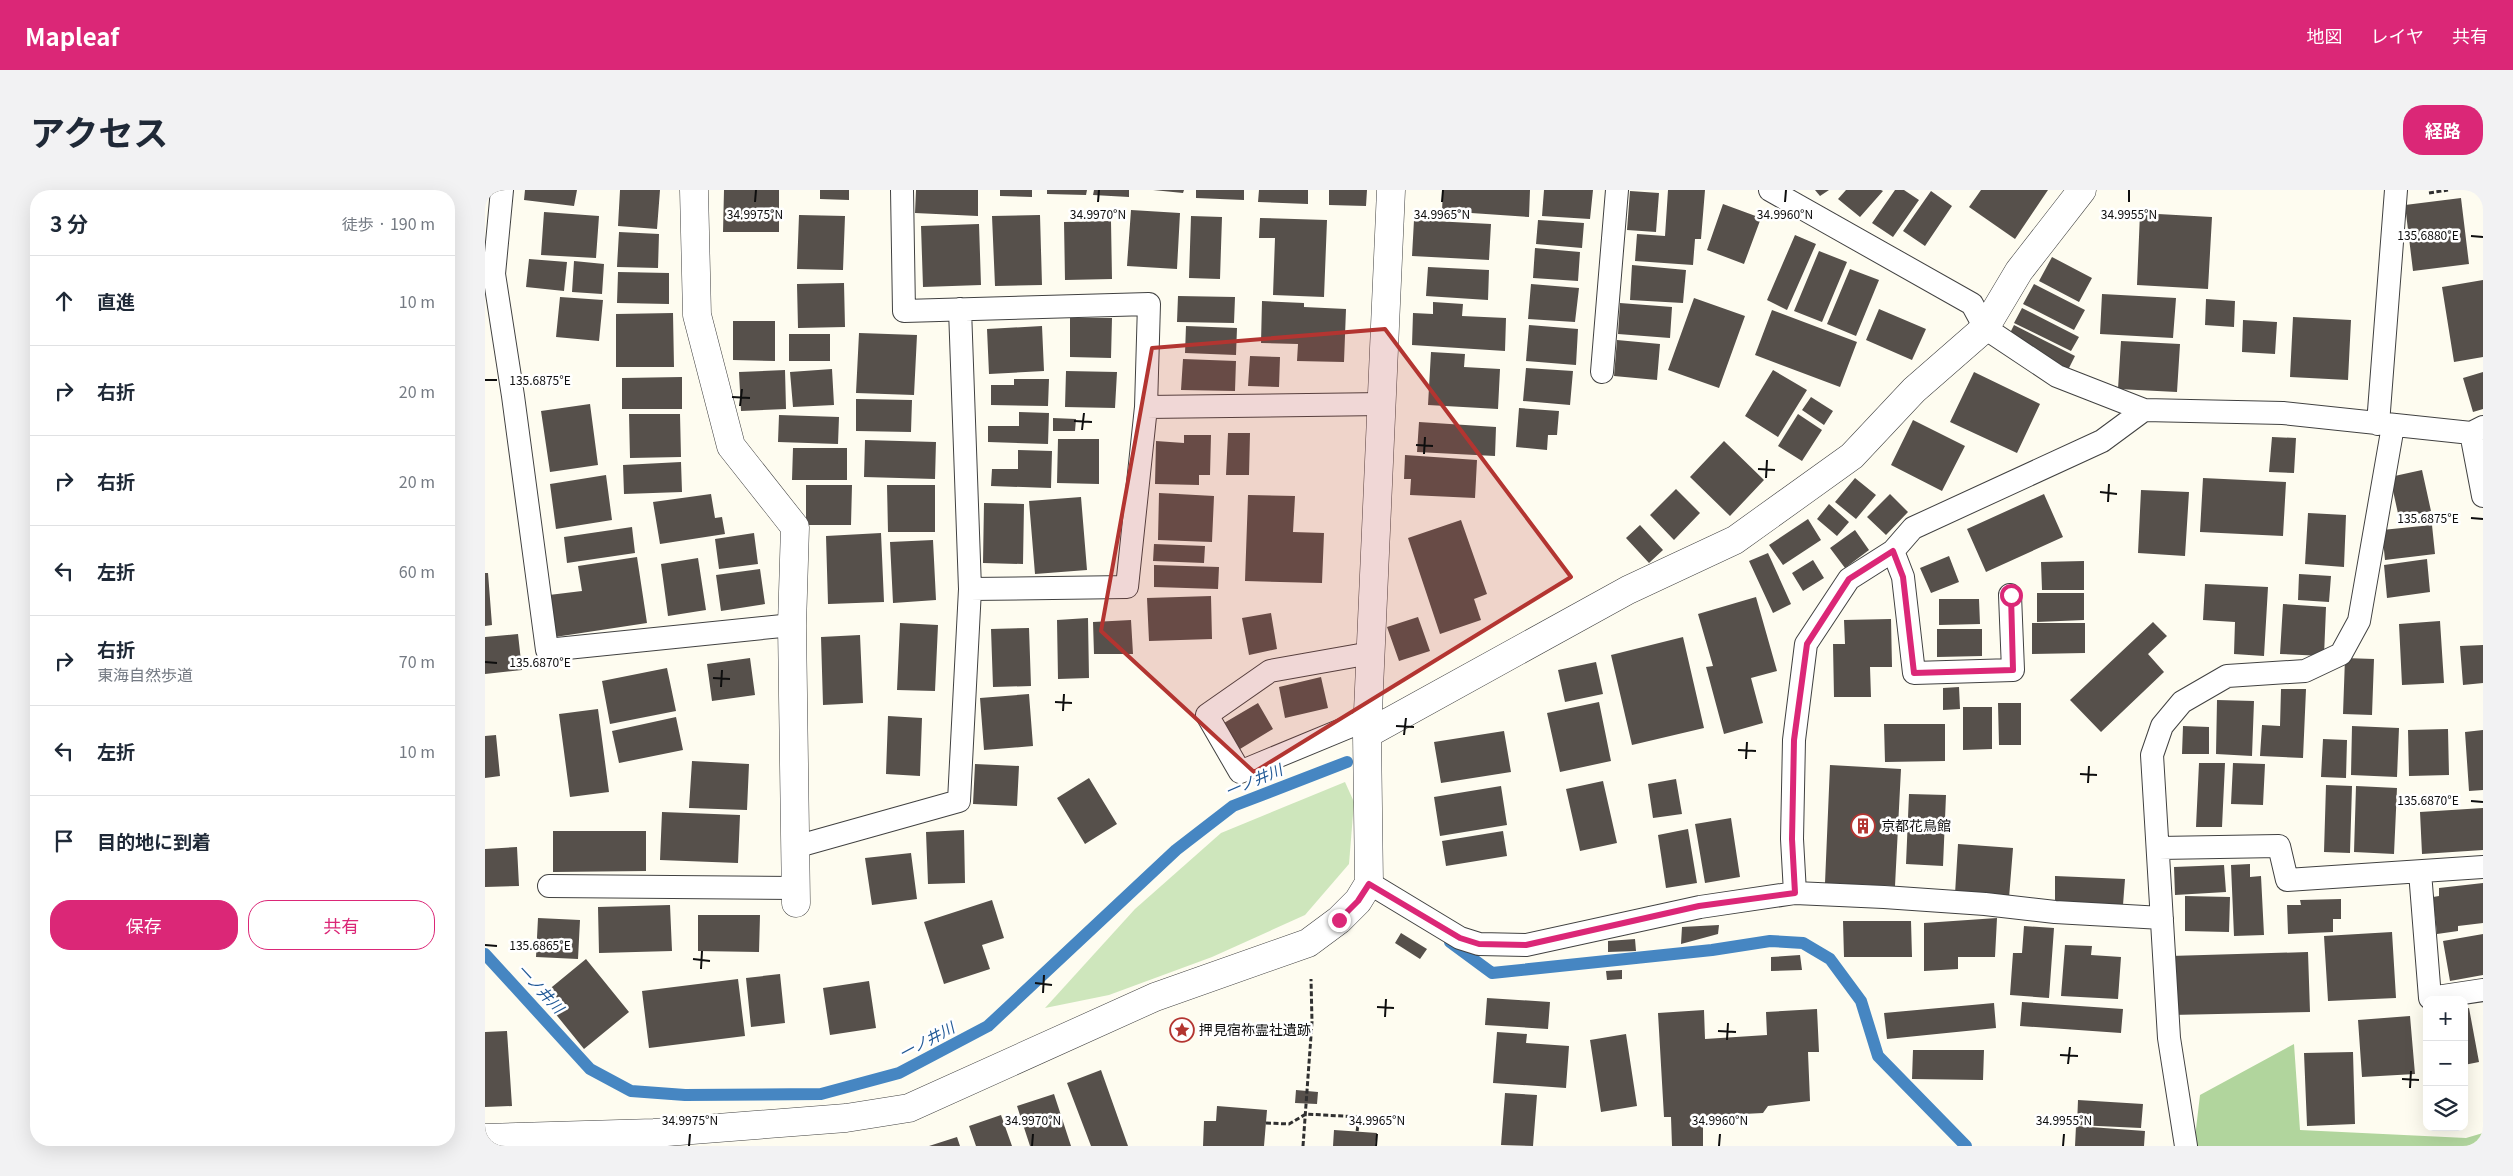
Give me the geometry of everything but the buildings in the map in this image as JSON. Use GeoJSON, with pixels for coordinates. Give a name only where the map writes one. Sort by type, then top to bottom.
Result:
{"type":"FeatureCollection","features":[{"type":"Feature","properties":{"kind":"street"},"geometry":{"type":"LineString","coordinates":[[694,190],[697,315],[731,446],[795,527],[792,625],[796,896]]}},
{"type":"Feature","properties":{"kind":"street"},"geometry":{"type":"LineString","coordinates":[[485,1138],[654,1133],[846,1118],[909,1108],[1155,997],[1308,943],[1339,920],[1358,901],[1369,884],[1368,726],[1391,190]]}},
{"type":"Feature","properties":{"kind":"street"},"geometry":{"type":"LineString","coordinates":[[1368,726],[1628,590],[1735,540],[1852,456],[1914,390],[1985,328],[2019,272],[2082,190]]}},
{"type":"Feature","properties":{"kind":"lane"},"geometry":{"type":"LineString","coordinates":[[502,190],[494,274],[513,396],[547,650],[792,625]]}},
{"type":"Feature","properties":{"kind":"lane"},"geometry":{"type":"LineString","coordinates":[[902,190],[905,311],[1149,304],[1146,406],[1127,587],[970,589]]}},
{"type":"Feature","properties":{"kind":"lane"},"geometry":{"type":"LineString","coordinates":[[1602,372],[1617,190]]}},
{"type":"Feature","properties":{"kind":"lane"},"geometry":{"type":"LineString","coordinates":[[1770,190],[1972,304],[1985,328],[2057,376],[2144,410],[2283,413],[2386,425],[2477,430],[2483,496]]}},
{"type":"Feature","properties":{"kind":"lane"},"geometry":{"type":"LineString","coordinates":[[2186,1146],[2169,1038],[2152,755],[2162,726],[2182,702],[2227,676],[2305,671],[2341,654],[2359,621],[2386,425],[2396,190]]}},
{"type":"Feature","properties":{"kind":"lane"},"geometry":{"type":"LineString","coordinates":[[795,847],[959,801],[970,589],[960,309]]}},
{"type":"Feature","properties":{"kind":"lane"},"geometry":{"type":"LineString","coordinates":[[1146,406],[1383,404]]}},
{"type":"Feature","properties":{"kind":"lane"},"geometry":{"type":"LineString","coordinates":[[1795,893],[1792,839],[1794,740],[1807,644],[1849,579],[1893,551],[1913,528],[2102,441],[2144,410]]}},
{"type":"Feature","properties":{"kind":"lane"},"geometry":{"type":"LineString","coordinates":[[1893,551],[1903,577],[1914,673],[2013,670],[2011,595]]}},
{"type":"Feature","properties":{"kind":"lane"},"geometry":{"type":"LineString","coordinates":[[1368,726],[1240,772],[1207,716],[1270,671],[1371,653]]}},
{"type":"Feature","properties":{"kind":"lane"},"geometry":{"type":"LineString","coordinates":[[2159,848],[2279,846],[2287,880],[2483,867]]}},
{"type":"Feature","properties":{"kind":"lane"},"geometry":{"type":"LineString","coordinates":[[2421,872],[2429,998],[2483,990]]}},
{"type":"Feature","properties":{"kind":"lane"},"geometry":{"type":"LineString","coordinates":[[1369,884],[1460,938],[1479,944],[1526,945],[1699,906],[1795,893],[1884,897],[1985,904],[2055,912],[2162,918]]}},
{"type":"Feature","properties":{"kind":"lane"},"geometry":{"type":"LineString","coordinates":[[549,886],[796,896]]}},
{"type":"Feature","properties":{"kind":"path"},"geometry":{"type":"LineString","coordinates":[[1303,1146],[1312,1022],[1310,970]]}},
{"type":"Feature","properties":{"kind":"path"},"geometry":{"type":"LineString","coordinates":[[1266,1123],[1289,1124],[1306,1114],[1359,1117],[1357,1132]]}},
{"type":"Feature","properties":{"kind":"highlighted area"},"geometry":{"type":"Polygon","coordinates":[[[1385,329],[1571,577],[1254,772],[1101,631],[1152,348],[1385,329]]]}},
{"type":"Feature","properties":{"kind":"green space"},"geometry":{"type":"Polygon","coordinates":[[[1345,782],[1354,802],[1349,864],[1305,915],[1212,957],[1109,995],[1045,1008],[1135,909],[1221,833],[1345,782]]]}},
{"type":"Feature","properties":{"kind":"green space"},"geometry":{"type":"Polygon","coordinates":[[[2294,1044],[2300,1130],[2466,1138],[2483,1133],[2483,1146],[2194,1146],[2200,1095],[2294,1044]]]}},
{"type":"Feature","properties":{"kind":"waterway","name":"一ノ井川"},"geometry":{"type":"LineString","coordinates":[[485,954],[590,1069],[631,1091],[685,1095],[821,1094],[899,1073],[988,1026],[1176,850],[1233,806],[1347,762]]}},
{"type":"Feature","properties":{"kind":"waterway"},"geometry":{"type":"LineString","coordinates":[[1450,942],[1492,973],[1712,950],[1770,941],[1803,943],[1830,959],[1861,1001],[1878,1056],[1966,1146]]}},
{"type":"Feature","properties":{"kind":"place","name":"京都花鳥館"},"geometry":{"type":"Point","coordinates":[1863,826]}},
{"type":"Feature","properties":{"kind":"place","name":"押見宿祢霊社遺跡"},"geometry":{"type":"Point","coordinates":[1182,1030]}},
{"type":"Feature","properties":{"kind":"route"},"geometry":{"type":"LineString","coordinates":[[1339,920],[1358,901],[1369,884],[1460,938],[1479,944],[1526,945],[1699,906],[1795,893],[1792,839],[1794,740],[1807,644],[1849,579],[1893,551],[1903,577],[1914,673],[2013,670],[2011,595]]}}]}
